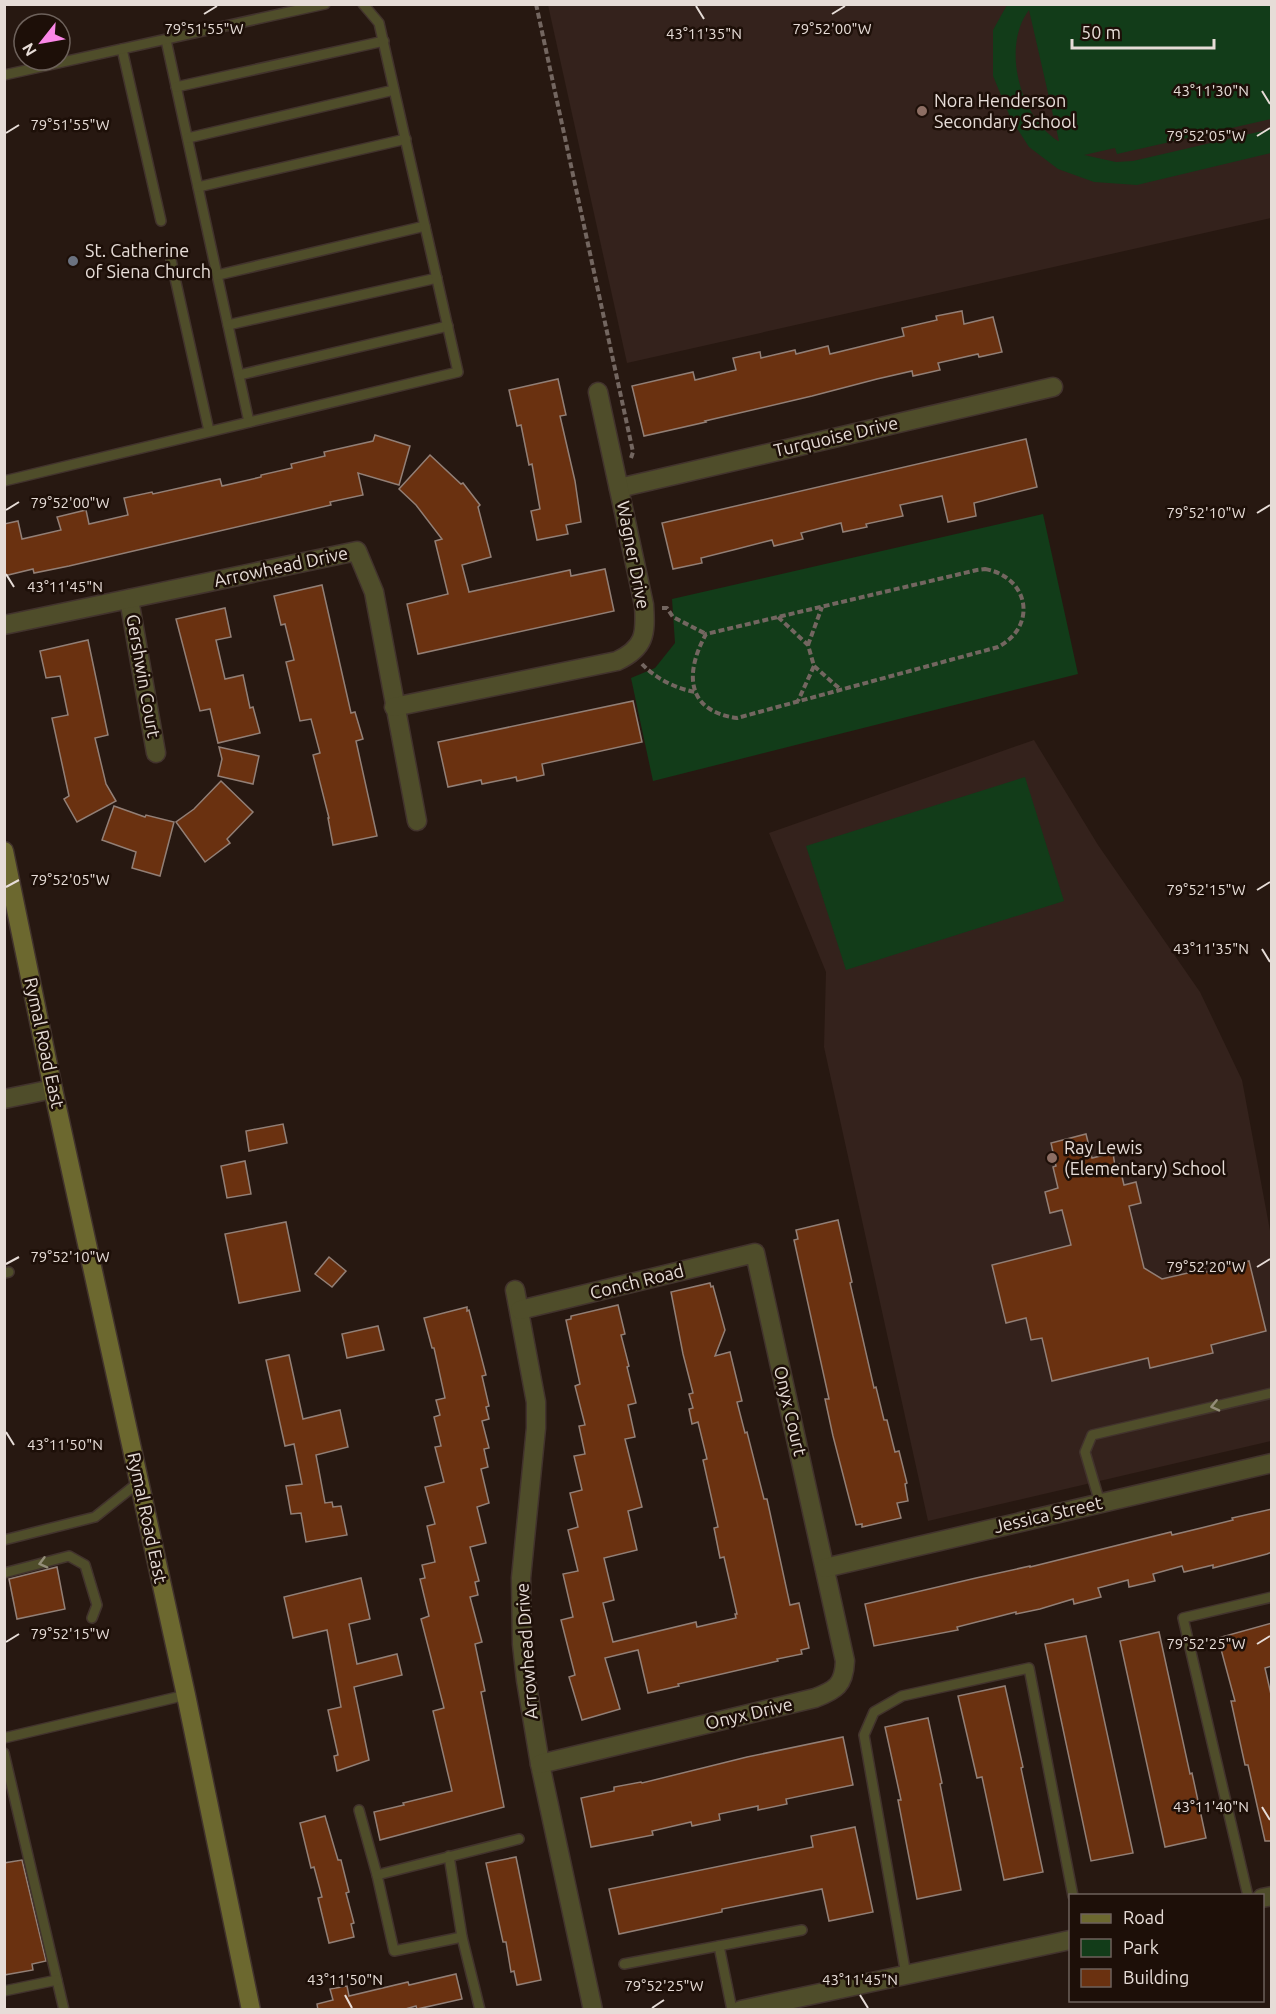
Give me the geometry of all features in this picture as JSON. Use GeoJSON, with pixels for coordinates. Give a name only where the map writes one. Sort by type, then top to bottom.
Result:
{"type":"FeatureCollection","features":[{"type":"Feature","properties":{"kind":"main road","name":"Rymal Road East"},"geometry":{"type":"LineString","coordinates":[[4,851],[53,1089],[186,1695],[251,2010]]}},
{"type":"Feature","properties":{"kind":"street","name":"Turquoise Drive"},"geometry":{"type":"LineString","coordinates":[[619,488],[1053,387]]}},
{"type":"Feature","properties":{"kind":"street","name":"Wagner Drive"},"geometry":{"type":"LineString","coordinates":[[598,392],[644,605],[645,627],[641,640],[633,653]]}},
{"type":"Feature","properties":{"kind":"street","name":"Arrowhead Drive"},"geometry":{"type":"LineString","coordinates":[[4,625],[357,551],[374,592],[417,821]]}},
{"type":"Feature","properties":{"kind":"street","name":"Gershwin Court"},"geometry":{"type":"LineString","coordinates":[[129,599],[156,753]]}},
{"type":"Feature","properties":{"kind":"street"},"geometry":{"type":"LineString","coordinates":[[394,706],[617,660],[633,653]]}},
{"type":"Feature","properties":{"kind":"street"},"geometry":{"type":"LineString","coordinates":[[4,1099],[53,1089]]}},
{"type":"Feature","properties":{"kind":"street","name":"Conch Road"},"geometry":{"type":"LineString","coordinates":[[520,1310],[755,1253]]}},
{"type":"Feature","properties":{"kind":"street","name":"Onyx Court"},"geometry":{"type":"LineString","coordinates":[[755,1253],[825,1568]]}},
{"type":"Feature","properties":{"kind":"street","name":"Arrowhead Drive"},"geometry":{"type":"LineString","coordinates":[[515,1290],[532,1377],[536,1428],[521,1578],[522,1634],[530,1713],[593,2010]]}},
{"type":"Feature","properties":{"kind":"street","name":"Jessica Street"},"geometry":{"type":"LineString","coordinates":[[825,1568],[1272,1463]]}},
{"type":"Feature","properties":{"kind":"street","name":"Onyx Drive"},"geometry":{"type":"LineString","coordinates":[[540,1764],[815,1698],[833,1690],[842,1680],[845,1661],[825,1568]]}},
{"type":"Feature","properties":{"kind":"street"},"geometry":{"type":"LineString","coordinates":[[741,2010],[801,2004],[906,1975],[1069,1940]]}},
{"type":"Feature","properties":{"kind":"lane"},"geometry":{"type":"LineString","coordinates":[[4,75],[325,4]]}},
{"type":"Feature","properties":{"kind":"lane"},"geometry":{"type":"LineString","coordinates":[[4,481],[458,372],[384,41],[379,23],[363,4]]}},
{"type":"Feature","properties":{"kind":"lane"},"geometry":{"type":"LineString","coordinates":[[166,40],[249,422]]}},
{"type":"Feature","properties":{"kind":"lane"},"geometry":{"type":"LineString","coordinates":[[177,87],[384,41]]}},
{"type":"Feature","properties":{"kind":"lane"},"geometry":{"type":"LineString","coordinates":[[122,49],[161,221]]}},
{"type":"Feature","properties":{"kind":"lane"},"geometry":{"type":"LineString","coordinates":[[188,138],[394,90]]}},
{"type":"Feature","properties":{"kind":"lane"},"geometry":{"type":"LineString","coordinates":[[198,187],[406,139]]}},
{"type":"Feature","properties":{"kind":"lane"},"geometry":{"type":"LineString","coordinates":[[218,275],[425,226]]}},
{"type":"Feature","properties":{"kind":"lane"},"geometry":{"type":"LineString","coordinates":[[171,260],[209,431]]}},
{"type":"Feature","properties":{"kind":"lane"},"geometry":{"type":"LineString","coordinates":[[228,325],[437,278]]}},
{"type":"Feature","properties":{"kind":"lane"},"geometry":{"type":"LineString","coordinates":[[239,375],[448,326]]}},
{"type":"Feature","properties":{"kind":"lane"},"geometry":{"type":"LineString","coordinates":[[1100,1503],[1085,1452],[1092,1435],[1272,1393]]}},
{"type":"Feature","properties":{"kind":"lane"},"geometry":{"type":"LineString","coordinates":[[4,1540],[95,1517],[139,1482]]}},
{"type":"Feature","properties":{"kind":"lane"},"geometry":{"type":"LineString","coordinates":[[4,1573],[69,1556],[79,1560],[85,1565],[97,1605],[92,1618]]}},
{"type":"Feature","properties":{"kind":"lane"},"geometry":{"type":"LineString","coordinates":[[1248,1894],[1183,1618],[1272,1596]]}},
{"type":"Feature","properties":{"kind":"lane"},"geometry":{"type":"LineString","coordinates":[[906,1975],[864,1735],[874,1712],[902,1696],[1029,1668],[1073,1894]]}},
{"type":"Feature","properties":{"kind":"lane"},"geometry":{"type":"LineString","coordinates":[[4,1738],[186,1695]]}},
{"type":"Feature","properties":{"kind":"lane"},"geometry":{"type":"LineString","coordinates":[[4,1753],[64,2010]]}},
{"type":"Feature","properties":{"kind":"lane"},"geometry":{"type":"LineString","coordinates":[[359,1810],[377,1875],[394,1952],[462,1937]]}},
{"type":"Feature","properties":{"kind":"lane"},"geometry":{"type":"LineString","coordinates":[[377,1875],[519,1839]]}},
{"type":"Feature","properties":{"kind":"lane"},"geometry":{"type":"LineString","coordinates":[[449,1856],[462,1937],[480,2010]]}},
{"type":"Feature","properties":{"kind":"lane"},"geometry":{"type":"LineString","coordinates":[[624,1964],[802,1930]]}},
{"type":"Feature","properties":{"kind":"lane"},"geometry":{"type":"LineString","coordinates":[[718,1946],[732,2010]]}},
{"type":"Feature","properties":{"kind":"lane"},"geometry":{"type":"LineString","coordinates":[[4,1991],[57,1980]]}},
{"type":"Feature","properties":{"kind":"path"},"geometry":{"type":"LineString","coordinates":[[536,4],[633,452],[619,488]]}},
{"type":"Feature","properties":{"kind":"path"},"geometry":{"type":"LineString","coordinates":[[644,605],[668,608],[673,617],[706,634],[986,569],[1003,574],[1011,580],[1017,587],[1023,604],[1018,629],[1013,637],[998,646],[736,718],[715,712],[705,706],[696,692],[691,676],[706,634]]}},
{"type":"Feature","properties":{"kind":"path"},"geometry":{"type":"LineString","coordinates":[[808,645],[822,607]]}},
{"type":"Feature","properties":{"kind":"path"},"geometry":{"type":"LineString","coordinates":[[778,617],[808,645],[814,666],[840,690]]}},
{"type":"Feature","properties":{"kind":"path"},"geometry":{"type":"LineString","coordinates":[[633,653],[649,672],[682,690],[696,692]]}},
{"type":"Feature","properties":{"kind":"path"},"geometry":{"type":"LineString","coordinates":[[797,702],[814,666]]}},
{"type":"Feature","properties":{"kind":"shaded area","name":"Nora Henderson Secondary School"},"geometry":{"type":"Polygon","coordinates":[[[548,5],[1271,5],[1271,218],[627,363],[548,5]]]}},
{"type":"Feature","properties":{"kind":"shaded area","name":"Ray Lewis (Elementary) School"},"geometry":{"type":"Polygon","coordinates":[[[1034,740],[1098,845],[1200,992],[1242,1080],[1271,1236],[1271,1441],[928,1521],[824,1047],[826,972],[769,833],[1034,740]]]}},
{"type":"Feature","properties":{"kind":"green space"},"geometry":{"type":"Polygon","coordinates":[[[1007,5],[1271,5],[1271,119],[1117,154],[1115,148],[1084,155],[1116,162],[1133,161],[1271,129],[1271,153],[1137,185],[1094,182],[1058,169],[1029,147],[1011,119],[993,76],[993,30],[1007,5]],[[1029,10],[1021,25],[1016,43],[1019,80],[1034,116],[1045,130],[1059,141],[1029,10]]]}},
{"type":"Feature","properties":{"kind":"green space"},"geometry":{"type":"Polygon","coordinates":[[[1043,514],[1078,674],[653,781],[631,678],[655,668],[675,643],[672,599],[1043,514]]]}},
{"type":"Feature","properties":{"kind":"green space"},"geometry":{"type":"Polygon","coordinates":[[[1025,777],[1064,901],[846,970],[806,846],[1025,777]]]}},
{"type":"Feature","properties":{"kind":"building"},"geometry":{"type":"Polygon","coordinates":[[[962,311],[964,324],[993,317],[1002,352],[979,357],[978,354],[938,363],[940,370],[913,376],[912,371],[644,436],[632,386],[693,372],[695,380],[736,370],[733,358],[760,352],[761,358],[795,350],[796,354],[828,346],[830,354],[904,336],[902,328],[937,320],[936,316],[962,311]]]}},
{"type":"Feature","properties":{"kind":"building"},"geometry":{"type":"Polygon","coordinates":[[[558,379],[566,415],[560,416],[575,481],[581,522],[566,525],[568,534],[537,540],[531,511],[540,509],[532,464],[529,465],[521,425],[517,426],[509,390],[558,379]]]}},
{"type":"Feature","properties":{"kind":"building"},"geometry":{"type":"Polygon","coordinates":[[[375,435],[410,446],[399,485],[358,473],[363,495],[330,502],[331,505],[69,566],[34,573],[33,569],[4,576],[4,524],[18,521],[22,539],[61,530],[57,517],[86,510],[89,524],[128,515],[124,498],[220,479],[222,486],[261,477],[261,475],[292,468],[291,464],[325,456],[324,452],[373,441],[375,435]]]}},
{"type":"Feature","properties":{"kind":"building"},"geometry":{"type":"Polygon","coordinates":[[[1026,439],[1037,487],[974,503],[976,516],[948,522],[942,496],[900,505],[903,516],[866,524],[867,527],[843,532],[841,523],[801,533],[803,539],[774,546],[772,540],[701,558],[702,563],[673,569],[662,523],[1026,439]]]}},
{"type":"Feature","properties":{"kind":"building"},"geometry":{"type":"Polygon","coordinates":[[[430,455],[461,484],[463,483],[480,505],[478,507],[491,557],[462,565],[469,592],[570,570],[571,576],[605,569],[614,611],[418,654],[407,604],[448,594],[435,541],[442,539],[416,505],[399,489],[430,455]]]}},
{"type":"Feature","properties":{"kind":"building"},"geometry":{"type":"Polygon","coordinates":[[[322,585],[351,713],[355,712],[363,739],[356,741],[377,836],[333,845],[329,818],[313,755],[320,753],[311,719],[300,721],[286,662],[294,660],[285,624],[281,625],[274,596],[322,585]]]}},
{"type":"Feature","properties":{"kind":"building"},"geometry":{"type":"Polygon","coordinates":[[[225,608],[231,637],[216,640],[225,679],[243,675],[250,708],[253,707],[260,733],[218,743],[210,709],[200,711],[176,619],[225,608]]]}},
{"type":"Feature","properties":{"kind":"building"},"geometry":{"type":"Polygon","coordinates":[[[88,640],[108,735],[95,738],[106,784],[116,801],[77,822],[64,799],[69,796],[52,718],[68,715],[60,676],[46,678],[40,651],[88,640]]]}},
{"type":"Feature","properties":{"kind":"building"},"geometry":{"type":"Polygon","coordinates":[[[633,701],[642,742],[542,764],[544,775],[517,781],[516,777],[482,784],[481,780],[448,787],[438,742],[633,701]]]}},
{"type":"Feature","properties":{"kind":"building"},"geometry":{"type":"Polygon","coordinates":[[[219,747],[259,756],[253,784],[218,776],[222,759],[219,747]]]}},
{"type":"Feature","properties":{"kind":"building"},"geometry":{"type":"Polygon","coordinates":[[[221,781],[253,812],[227,839],[230,843],[205,862],[176,822],[194,809],[221,781]]]}},
{"type":"Feature","properties":{"kind":"building"},"geometry":{"type":"Polygon","coordinates":[[[114,806],[145,817],[146,815],[174,822],[160,876],[132,868],[136,852],[102,840],[114,806]]]}},
{"type":"Feature","properties":{"kind":"building"},"geometry":{"type":"Polygon","coordinates":[[[283,1124],[287,1143],[249,1151],[246,1131],[283,1124]]]}},
{"type":"Feature","properties":{"kind":"building"},"geometry":{"type":"Polygon","coordinates":[[[1086,1134],[1092,1158],[1113,1153],[1115,1166],[1119,1164],[1124,1185],[1136,1182],[1141,1203],[1129,1206],[1144,1268],[1162,1279],[1205,1269],[1206,1272],[1249,1261],[1266,1331],[1211,1345],[1213,1353],[1150,1368],[1148,1358],[1052,1381],[1042,1338],[1031,1340],[1026,1318],[1006,1323],[992,1265],[1071,1245],[1062,1210],[1050,1213],[1045,1192],[1058,1188],[1051,1143],[1086,1134]]]}},
{"type":"Feature","properties":{"kind":"building"},"geometry":{"type":"Polygon","coordinates":[[[245,1161],[251,1194],[227,1198],[221,1166],[245,1161]]]}},
{"type":"Feature","properties":{"kind":"building"},"geometry":{"type":"Polygon","coordinates":[[[838,1220],[874,1388],[876,1387],[884,1420],[887,1420],[895,1452],[899,1451],[907,1483],[905,1484],[908,1501],[897,1503],[901,1518],[862,1527],[862,1524],[856,1525],[833,1436],[825,1399],[829,1399],[794,1240],[798,1239],[796,1230],[838,1220]]]}},
{"type":"Feature","properties":{"kind":"building"},"geometry":{"type":"Polygon","coordinates":[[[286,1222],[300,1291],[239,1303],[225,1234],[286,1222]]]}},
{"type":"Feature","properties":{"kind":"building"},"geometry":{"type":"Polygon","coordinates":[[[329,1257],[346,1271],[332,1287],[315,1274],[329,1257]]]}},
{"type":"Feature","properties":{"kind":"building"},"geometry":{"type":"Polygon","coordinates":[[[710,1283],[711,1287],[713,1286],[725,1330],[715,1356],[730,1352],[742,1401],[737,1402],[764,1499],[767,1499],[790,1605],[799,1603],[809,1648],[801,1650],[802,1654],[777,1659],[778,1661],[648,1693],[638,1650],[605,1658],[620,1709],[582,1720],[569,1677],[575,1675],[561,1620],[573,1617],[563,1574],[578,1571],[568,1530],[578,1527],[570,1493],[582,1490],[574,1456],[585,1454],[579,1426],[585,1425],[575,1386],[580,1384],[566,1320],[571,1319],[571,1316],[618,1305],[625,1334],[621,1335],[636,1403],[628,1405],[635,1437],[625,1439],[642,1507],[628,1511],[637,1550],[604,1558],[614,1600],[603,1603],[613,1642],[696,1622],[697,1627],[736,1618],[724,1557],[720,1558],[714,1528],[718,1527],[703,1460],[707,1459],[698,1422],[692,1424],[689,1409],[693,1408],[689,1394],[693,1393],[671,1292],[710,1283]]]}},
{"type":"Feature","properties":{"kind":"building"},"geometry":{"type":"Polygon","coordinates":[[[467,1307],[486,1375],[482,1376],[489,1406],[486,1407],[489,1419],[482,1421],[489,1448],[484,1449],[488,1467],[481,1469],[489,1503],[477,1507],[486,1543],[470,1547],[479,1581],[475,1582],[478,1595],[470,1597],[482,1642],[475,1644],[485,1691],[481,1692],[504,1807],[380,1840],[374,1812],[452,1791],[433,1711],[444,1708],[421,1619],[429,1616],[420,1579],[425,1578],[422,1565],[435,1562],[427,1526],[435,1524],[425,1487],[444,1482],[435,1447],[441,1446],[434,1417],[440,1415],[436,1400],[445,1398],[434,1348],[432,1348],[424,1318],[467,1307]]]}},
{"type":"Feature","properties":{"kind":"building"},"geometry":{"type":"Polygon","coordinates":[[[378,1326],[384,1350],[347,1358],[342,1334],[378,1326]]]}},
{"type":"Feature","properties":{"kind":"building"},"geometry":{"type":"Polygon","coordinates":[[[289,1355],[303,1419],[340,1410],[348,1447],[316,1455],[325,1503],[332,1502],[333,1507],[341,1506],[347,1535],[306,1542],[301,1513],[291,1514],[286,1486],[302,1484],[294,1444],[285,1446],[266,1360],[289,1355]]]}},
{"type":"Feature","properties":{"kind":"building"},"geometry":{"type":"Polygon","coordinates":[[[1272,1509],[1272,1552],[1267,1554],[1213,1568],[1213,1565],[1184,1572],[1182,1566],[1153,1574],[1155,1581],[1129,1587],[1128,1580],[1098,1588],[1101,1597],[1074,1604],[1073,1599],[1040,1609],[1016,1614],[1016,1612],[957,1627],[958,1630],[874,1646],[865,1604],[1171,1532],[1172,1535],[1272,1509]]]}},
{"type":"Feature","properties":{"kind":"building"},"geometry":{"type":"Polygon","coordinates":[[[57,1567],[65,1609],[17,1619],[9,1579],[57,1567]]]}},
{"type":"Feature","properties":{"kind":"building"},"geometry":{"type":"Polygon","coordinates":[[[361,1578],[370,1619],[349,1624],[357,1664],[397,1654],[402,1675],[354,1687],[369,1760],[337,1771],[334,1756],[338,1755],[328,1710],[341,1707],[327,1630],[293,1638],[284,1597],[361,1578]]]}},
{"type":"Feature","properties":{"kind":"building"},"geometry":{"type":"Polygon","coordinates":[[[1272,1623],[1272,1666],[1265,1668],[1272,1699],[1272,1841],[1265,1841],[1231,1701],[1235,1701],[1218,1638],[1272,1623]]]}},
{"type":"Feature","properties":{"kind":"building"},"geometry":{"type":"Polygon","coordinates":[[[1159,1632],[1206,1838],[1165,1847],[1120,1641],[1159,1632]]]}},
{"type":"Feature","properties":{"kind":"building"},"geometry":{"type":"Polygon","coordinates":[[[1086,1636],[1133,1853],[1091,1861],[1045,1644],[1086,1636]]]}},
{"type":"Feature","properties":{"kind":"building"},"geometry":{"type":"Polygon","coordinates":[[[1005,1686],[1043,1872],[1004,1880],[982,1777],[977,1778],[958,1696],[1005,1686]]]}},
{"type":"Feature","properties":{"kind":"building"},"geometry":{"type":"Polygon","coordinates":[[[928,1718],[961,1890],[917,1899],[898,1800],[901,1800],[885,1727],[928,1718]]]}},
{"type":"Feature","properties":{"kind":"building"},"geometry":{"type":"Polygon","coordinates":[[[843,1737],[853,1785],[786,1799],[787,1804],[758,1810],[758,1806],[719,1814],[720,1820],[692,1826],[691,1822],[652,1831],[653,1835],[591,1847],[581,1798],[614,1791],[614,1787],[642,1783],[747,1757],[843,1737]]]}},
{"type":"Feature","properties":{"kind":"building"},"geometry":{"type":"Polygon","coordinates":[[[325,1816],[338,1860],[341,1860],[354,1923],[351,1924],[354,1937],[329,1943],[318,1898],[322,1897],[314,1867],[311,1868],[300,1823],[325,1816]]]}},
{"type":"Feature","properties":{"kind":"building"},"geometry":{"type":"Polygon","coordinates":[[[855,1827],[873,1912],[829,1921],[822,1889],[722,1909],[722,1912],[619,1934],[609,1889],[813,1847],[811,1836],[855,1827]]]}},
{"type":"Feature","properties":{"kind":"building"},"geometry":{"type":"Polygon","coordinates":[[[516,1857],[541,1980],[517,1985],[514,1971],[511,1972],[506,1942],[503,1942],[486,1863],[516,1857]]]}},
{"type":"Feature","properties":{"kind":"building"},"geometry":{"type":"Polygon","coordinates":[[[22,1860],[46,1961],[32,1964],[33,1970],[4,1975],[4,1863],[22,1860]]]}},
{"type":"Feature","properties":{"kind":"building"},"geometry":{"type":"Polygon","coordinates":[[[456,1974],[462,1999],[417,2009],[416,2006],[402,2010],[318,2010],[317,2004],[333,2000],[330,1989],[347,1986],[349,1996],[408,1982],[409,1985],[456,1974]]]}},
{"type":"Feature","properties":{"kind":"place","name":"Nora Henderson Secondary School"},"geometry":{"type":"Point","coordinates":[922,111]}},
{"type":"Feature","properties":{"kind":"place","name":"St. Catherine of Siena Church"},"geometry":{"type":"Point","coordinates":[73,261]}},
{"type":"Feature","properties":{"kind":"place","name":"Ray Lewis (Elementary) School"},"geometry":{"type":"Point","coordinates":[1052,1158]}}]}
